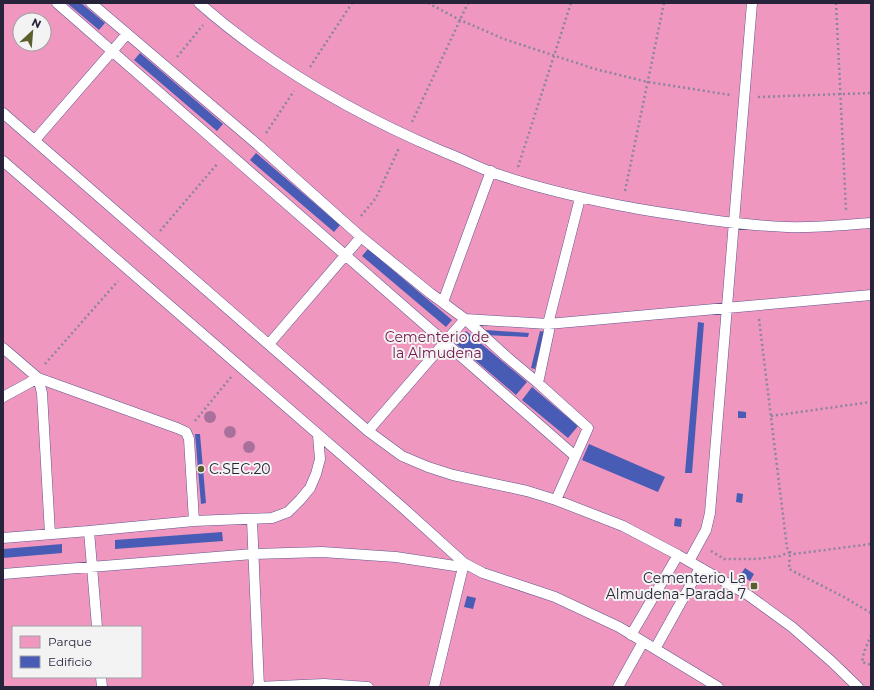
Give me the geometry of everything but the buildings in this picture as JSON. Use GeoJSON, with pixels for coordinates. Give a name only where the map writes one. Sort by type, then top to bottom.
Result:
{"type":"FeatureCollection","features":[{"type":"Feature","properties":{"kind":"lane"},"geometry":{"type":"LineString","coordinates":[[57,3],[575,456]]}},
{"type":"Feature","properties":{"kind":"lane"},"geometry":{"type":"LineString","coordinates":[[91,3],[352,227],[361,237],[465,318],[588,428],[556,500]]}},
{"type":"Feature","properties":{"kind":"lane"},"geometry":{"type":"LineString","coordinates":[[199,3],[259,50],[302,79],[405,136],[491,172],[580,198],[687,217],[734,223],[789,227],[871,223]]}},
{"type":"Feature","properties":{"kind":"lane"},"geometry":{"type":"LineString","coordinates":[[689,561],[706,530],[710,513],[752,3]]}},
{"type":"Feature","properties":{"kind":"lane"},"geometry":{"type":"LineString","coordinates":[[35,140],[127,34]]}},
{"type":"Feature","properties":{"kind":"lane"},"geometry":{"type":"LineString","coordinates":[[3,113],[368,431],[402,456],[428,467],[453,475],[528,491],[556,500],[623,526],[689,561],[748,595],[792,627],[858,687]]}},
{"type":"Feature","properties":{"kind":"lane"},"geometry":{"type":"LineString","coordinates":[[3,161],[402,507],[464,563],[483,573],[555,597],[619,627],[718,687]]}},
{"type":"Feature","properties":{"kind":"lane"},"geometry":{"type":"LineString","coordinates":[[443,302],[491,172]]}},
{"type":"Feature","properties":{"kind":"lane"},"geometry":{"type":"LineString","coordinates":[[538,383],[549,331],[548,324],[580,198]]}},
{"type":"Feature","properties":{"kind":"lane"},"geometry":{"type":"LineString","coordinates":[[269,344],[361,237]]}},
{"type":"Feature","properties":{"kind":"lane"},"geometry":{"type":"LineString","coordinates":[[465,318],[548,324],[757,304],[871,295]]}},
{"type":"Feature","properties":{"kind":"lane"},"geometry":{"type":"LineString","coordinates":[[368,431],[465,318]]}},
{"type":"Feature","properties":{"kind":"lane"},"geometry":{"type":"LineString","coordinates":[[3,348],[38,378],[186,432],[189,439],[194,521]]}},
{"type":"Feature","properties":{"kind":"lane"},"geometry":{"type":"LineString","coordinates":[[3,397],[38,378]]}},
{"type":"Feature","properties":{"kind":"lane"},"geometry":{"type":"LineString","coordinates":[[38,378],[42,393],[50,534]]}},
{"type":"Feature","properties":{"kind":"lane"},"geometry":{"type":"LineString","coordinates":[[3,538],[194,521],[252,520],[272,518],[288,512],[310,488],[316,474],[320,458],[318,435]]}},
{"type":"Feature","properties":{"kind":"lane"},"geometry":{"type":"LineString","coordinates":[[252,520],[258,687],[324,684],[368,687]]}},
{"type":"Feature","properties":{"kind":"lane"},"geometry":{"type":"LineString","coordinates":[[89,531],[97,626]]}},
{"type":"Feature","properties":{"kind":"lane"},"geometry":{"type":"LineString","coordinates":[[3,574],[253,554],[322,552],[396,557],[455,566],[464,563]]}},
{"type":"Feature","properties":{"kind":"lane"},"geometry":{"type":"LineString","coordinates":[[632,635],[678,555]]}},
{"type":"Feature","properties":{"kind":"lane"},"geometry":{"type":"LineString","coordinates":[[434,687],[464,563]]}},
{"type":"Feature","properties":{"kind":"lane"},"geometry":{"type":"LineString","coordinates":[[655,649],[700,568]]}},
{"type":"Feature","properties":{"kind":"lane"},"geometry":{"type":"LineString","coordinates":[[618,687],[643,642]]}},
{"type":"Feature","properties":{"kind":"path"},"geometry":{"type":"LineString","coordinates":[[428,3],[460,20],[504,39],[595,69],[648,82],[744,97],[871,93]]}},
{"type":"Feature","properties":{"kind":"path"},"geometry":{"type":"LineString","coordinates":[[352,227],[376,198],[468,3]]}},
{"type":"Feature","properties":{"kind":"path"},"geometry":{"type":"LineString","coordinates":[[514,178],[571,3]]}},
{"type":"Feature","properties":{"kind":"path"},"geometry":{"type":"LineString","coordinates":[[622,206],[664,3]]}},
{"type":"Feature","properties":{"kind":"path"},"geometry":{"type":"LineString","coordinates":[[836,3],[847,225]]}},
{"type":"Feature","properties":{"kind":"path"},"geometry":{"type":"LineString","coordinates":[[168,68],[212,14]]}},
{"type":"Feature","properties":{"kind":"path"},"geometry":{"type":"LineString","coordinates":[[151,242],[227,151]]}},
{"type":"Feature","properties":{"kind":"path"},"geometry":{"type":"LineString","coordinates":[[38,378],[44,366],[128,270]]}},
{"type":"Feature","properties":{"kind":"path"},"geometry":{"type":"LineString","coordinates":[[757,304],[772,416],[787,548],[790,552],[789,569],[842,596],[871,613]]}},
{"type":"Feature","properties":{"kind":"path"},"geometry":{"type":"LineString","coordinates":[[186,432],[240,366]]}},
{"type":"Feature","properties":{"kind":"path"},"geometry":{"type":"LineString","coordinates":[[772,416],[871,402]]}},
{"type":"Feature","properties":{"kind":"path"},"geometry":{"type":"LineString","coordinates":[[698,544],[724,559],[758,560],[780,556],[790,552],[794,554],[871,544]]}},
{"type":"Feature","properties":{"kind":"path"},"geometry":{"type":"LineString","coordinates":[[871,635],[864,652],[862,662],[871,665]]}},
{"type":"Feature","properties":{"kind":"green space","name":"Cementerio de la Almudena"},"geometry":{"type":"Polygon","coordinates":[[[3,3],[871,3],[871,687],[3,687],[3,3]]]}},
{"type":"Feature","properties":{"kind":"place","name":"C.SEC.20"},"geometry":{"type":"Point","coordinates":[201,469]}},
{"type":"Feature","properties":{"kind":"place","name":"Cementerio La Almudena-Parada 7"},"geometry":{"type":"Point","coordinates":[754,586]}}]}
